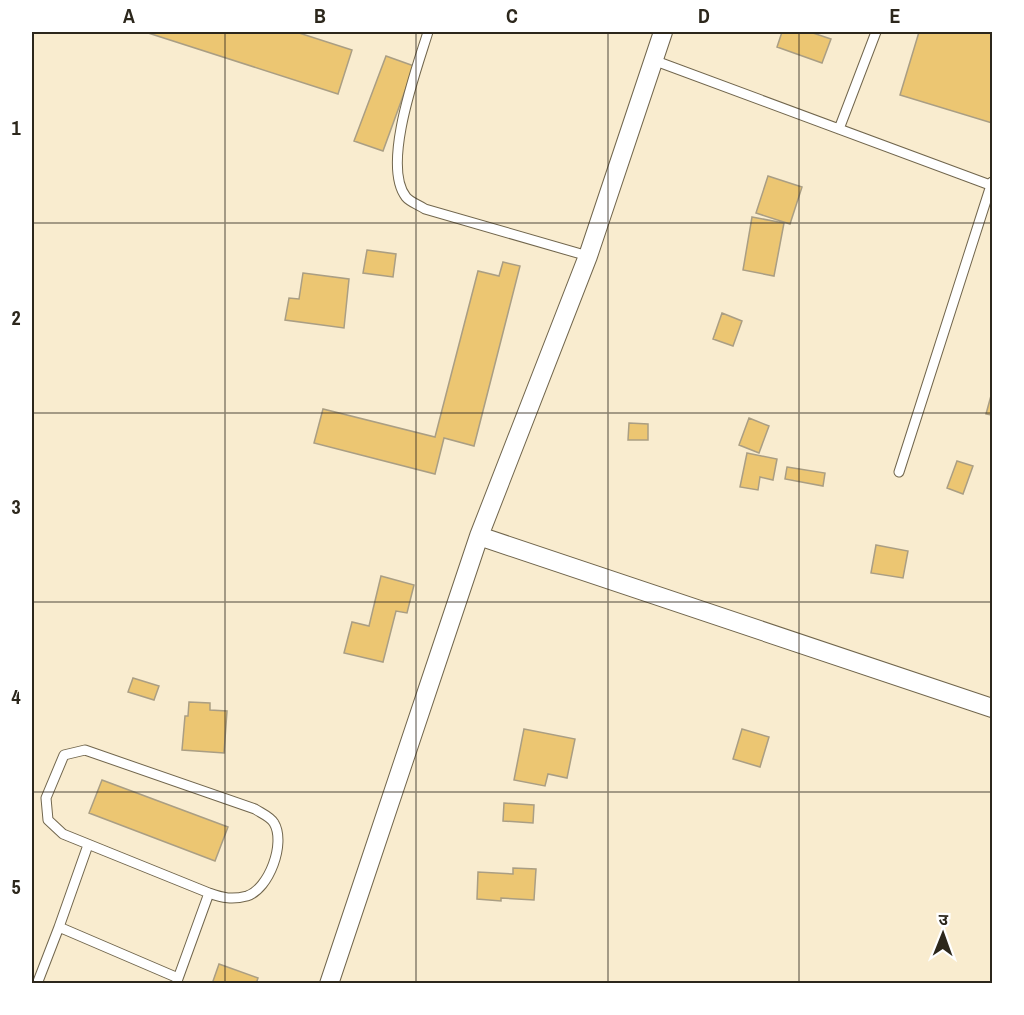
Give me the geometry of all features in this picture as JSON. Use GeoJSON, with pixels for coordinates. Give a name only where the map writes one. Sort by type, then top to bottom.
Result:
{"type":"FeatureCollection","features":[{"type":"Feature","properties":{"kind":"street"},"geometry":{"type":"LineString","coordinates":[[329,984],[479,536],[588,256],[663,32]]}},
{"type":"Feature","properties":{"kind":"street"},"geometry":{"type":"LineString","coordinates":[[479,536],[993,708]]}},
{"type":"Feature","properties":{"kind":"lane"},"geometry":{"type":"LineString","coordinates":[[428,32],[402,121],[397,158],[398,182],[407,198],[425,209],[588,256]]}},
{"type":"Feature","properties":{"kind":"lane"},"geometry":{"type":"LineString","coordinates":[[839,129],[876,32]]}},
{"type":"Feature","properties":{"kind":"lane"},"geometry":{"type":"LineString","coordinates":[[653,60],[839,129],[992,182],[899,472]]}},
{"type":"Feature","properties":{"kind":"lane"},"geometry":{"type":"LineString","coordinates":[[86,750],[255,809],[274,821],[279,836],[276,859],[262,886],[249,896],[229,899],[209,893],[63,834],[48,820],[46,798],[64,755],[86,750]]}},
{"type":"Feature","properties":{"kind":"lane"},"geometry":{"type":"LineString","coordinates":[[37,984],[88,845]]}},
{"type":"Feature","properties":{"kind":"lane"},"geometry":{"type":"LineString","coordinates":[[59,927],[177,981],[209,893]]}},
{"type":"Feature","properties":{"kind":"building"},"geometry":{"type":"Polygon","coordinates":[[[145,32],[296,32],[352,50],[338,94],[145,32]]]}},
{"type":"Feature","properties":{"kind":"building"},"geometry":{"type":"Polygon","coordinates":[[[782,32],[810,32],[831,39],[822,63],[777,47],[782,32]]]}},
{"type":"Feature","properties":{"kind":"building"},"geometry":{"type":"Polygon","coordinates":[[[919,32],[992,32],[992,123],[900,95],[919,32]]]}},
{"type":"Feature","properties":{"kind":"building"},"geometry":{"type":"Polygon","coordinates":[[[386,56],[414,66],[383,151],[354,141],[386,56]]]}},
{"type":"Feature","properties":{"kind":"building"},"geometry":{"type":"Polygon","coordinates":[[[768,176],[802,187],[790,224],[756,213],[768,176]]]}},
{"type":"Feature","properties":{"kind":"building"},"geometry":{"type":"Polygon","coordinates":[[[752,217],[784,223],[774,276],[743,270],[752,217]]]}},
{"type":"Feature","properties":{"kind":"building"},"geometry":{"type":"Polygon","coordinates":[[[367,250],[396,254],[393,277],[363,273],[367,250]]]}},
{"type":"Feature","properties":{"kind":"building"},"geometry":{"type":"Polygon","coordinates":[[[503,262],[520,266],[474,446],[444,438],[435,474],[314,443],[323,409],[435,437],[478,271],[499,276],[503,262]]]}},
{"type":"Feature","properties":{"kind":"building"},"geometry":{"type":"Polygon","coordinates":[[[303,273],[349,279],[344,328],[285,320],[289,298],[299,299],[303,273]]]}},
{"type":"Feature","properties":{"kind":"building"},"geometry":{"type":"Polygon","coordinates":[[[722,313],[742,321],[733,346],[713,339],[722,313]]]}},
{"type":"Feature","properties":{"kind":"building"},"geometry":{"type":"Polygon","coordinates":[[[992,392],[992,415],[986,414],[992,392]]]}},
{"type":"Feature","properties":{"kind":"building"},"geometry":{"type":"Polygon","coordinates":[[[749,418],[769,426],[759,453],[739,445],[749,418]]]}},
{"type":"Feature","properties":{"kind":"building"},"geometry":{"type":"Polygon","coordinates":[[[629,423],[648,424],[648,440],[628,440],[629,423]]]}},
{"type":"Feature","properties":{"kind":"building"},"geometry":{"type":"Polygon","coordinates":[[[747,453],[777,459],[773,480],[760,477],[758,490],[740,487],[747,453]]]}},
{"type":"Feature","properties":{"kind":"building"},"geometry":{"type":"Polygon","coordinates":[[[957,461],[973,466],[963,494],[947,488],[957,461]]]}},
{"type":"Feature","properties":{"kind":"building"},"geometry":{"type":"Polygon","coordinates":[[[787,467],[825,473],[823,486],[785,479],[787,467]]]}},
{"type":"Feature","properties":{"kind":"building"},"geometry":{"type":"Polygon","coordinates":[[[876,545],[908,551],[903,578],[871,573],[876,545]]]}},
{"type":"Feature","properties":{"kind":"building"},"geometry":{"type":"Polygon","coordinates":[[[381,576],[414,585],[407,613],[396,611],[383,662],[344,653],[352,622],[369,626],[381,576]]]}},
{"type":"Feature","properties":{"kind":"building"},"geometry":{"type":"Polygon","coordinates":[[[133,678],[159,686],[154,700],[128,692],[133,678]]]}},
{"type":"Feature","properties":{"kind":"building"},"geometry":{"type":"Polygon","coordinates":[[[189,702],[210,703],[210,710],[227,711],[224,753],[182,750],[185,716],[188,716],[189,702]]]}},
{"type":"Feature","properties":{"kind":"building"},"geometry":{"type":"Polygon","coordinates":[[[524,729],[575,739],[567,778],[548,774],[545,786],[514,780],[524,729]]]}},
{"type":"Feature","properties":{"kind":"building"},"geometry":{"type":"Polygon","coordinates":[[[742,729],[769,737],[760,767],[733,759],[742,729]]]}},
{"type":"Feature","properties":{"kind":"building"},"geometry":{"type":"Polygon","coordinates":[[[102,780],[228,827],[215,861],[89,813],[102,780]]]}},
{"type":"Feature","properties":{"kind":"building"},"geometry":{"type":"Polygon","coordinates":[[[504,803],[534,805],[533,823],[503,821],[504,803]]]}},
{"type":"Feature","properties":{"kind":"building"},"geometry":{"type":"Polygon","coordinates":[[[513,868],[536,869],[534,900],[477,899],[478,872],[513,874],[513,868]]]}},
{"type":"Feature","properties":{"kind":"building"},"geometry":{"type":"Polygon","coordinates":[[[219,964],[258,978],[256,984],[212,984],[219,964]]]}}]}
